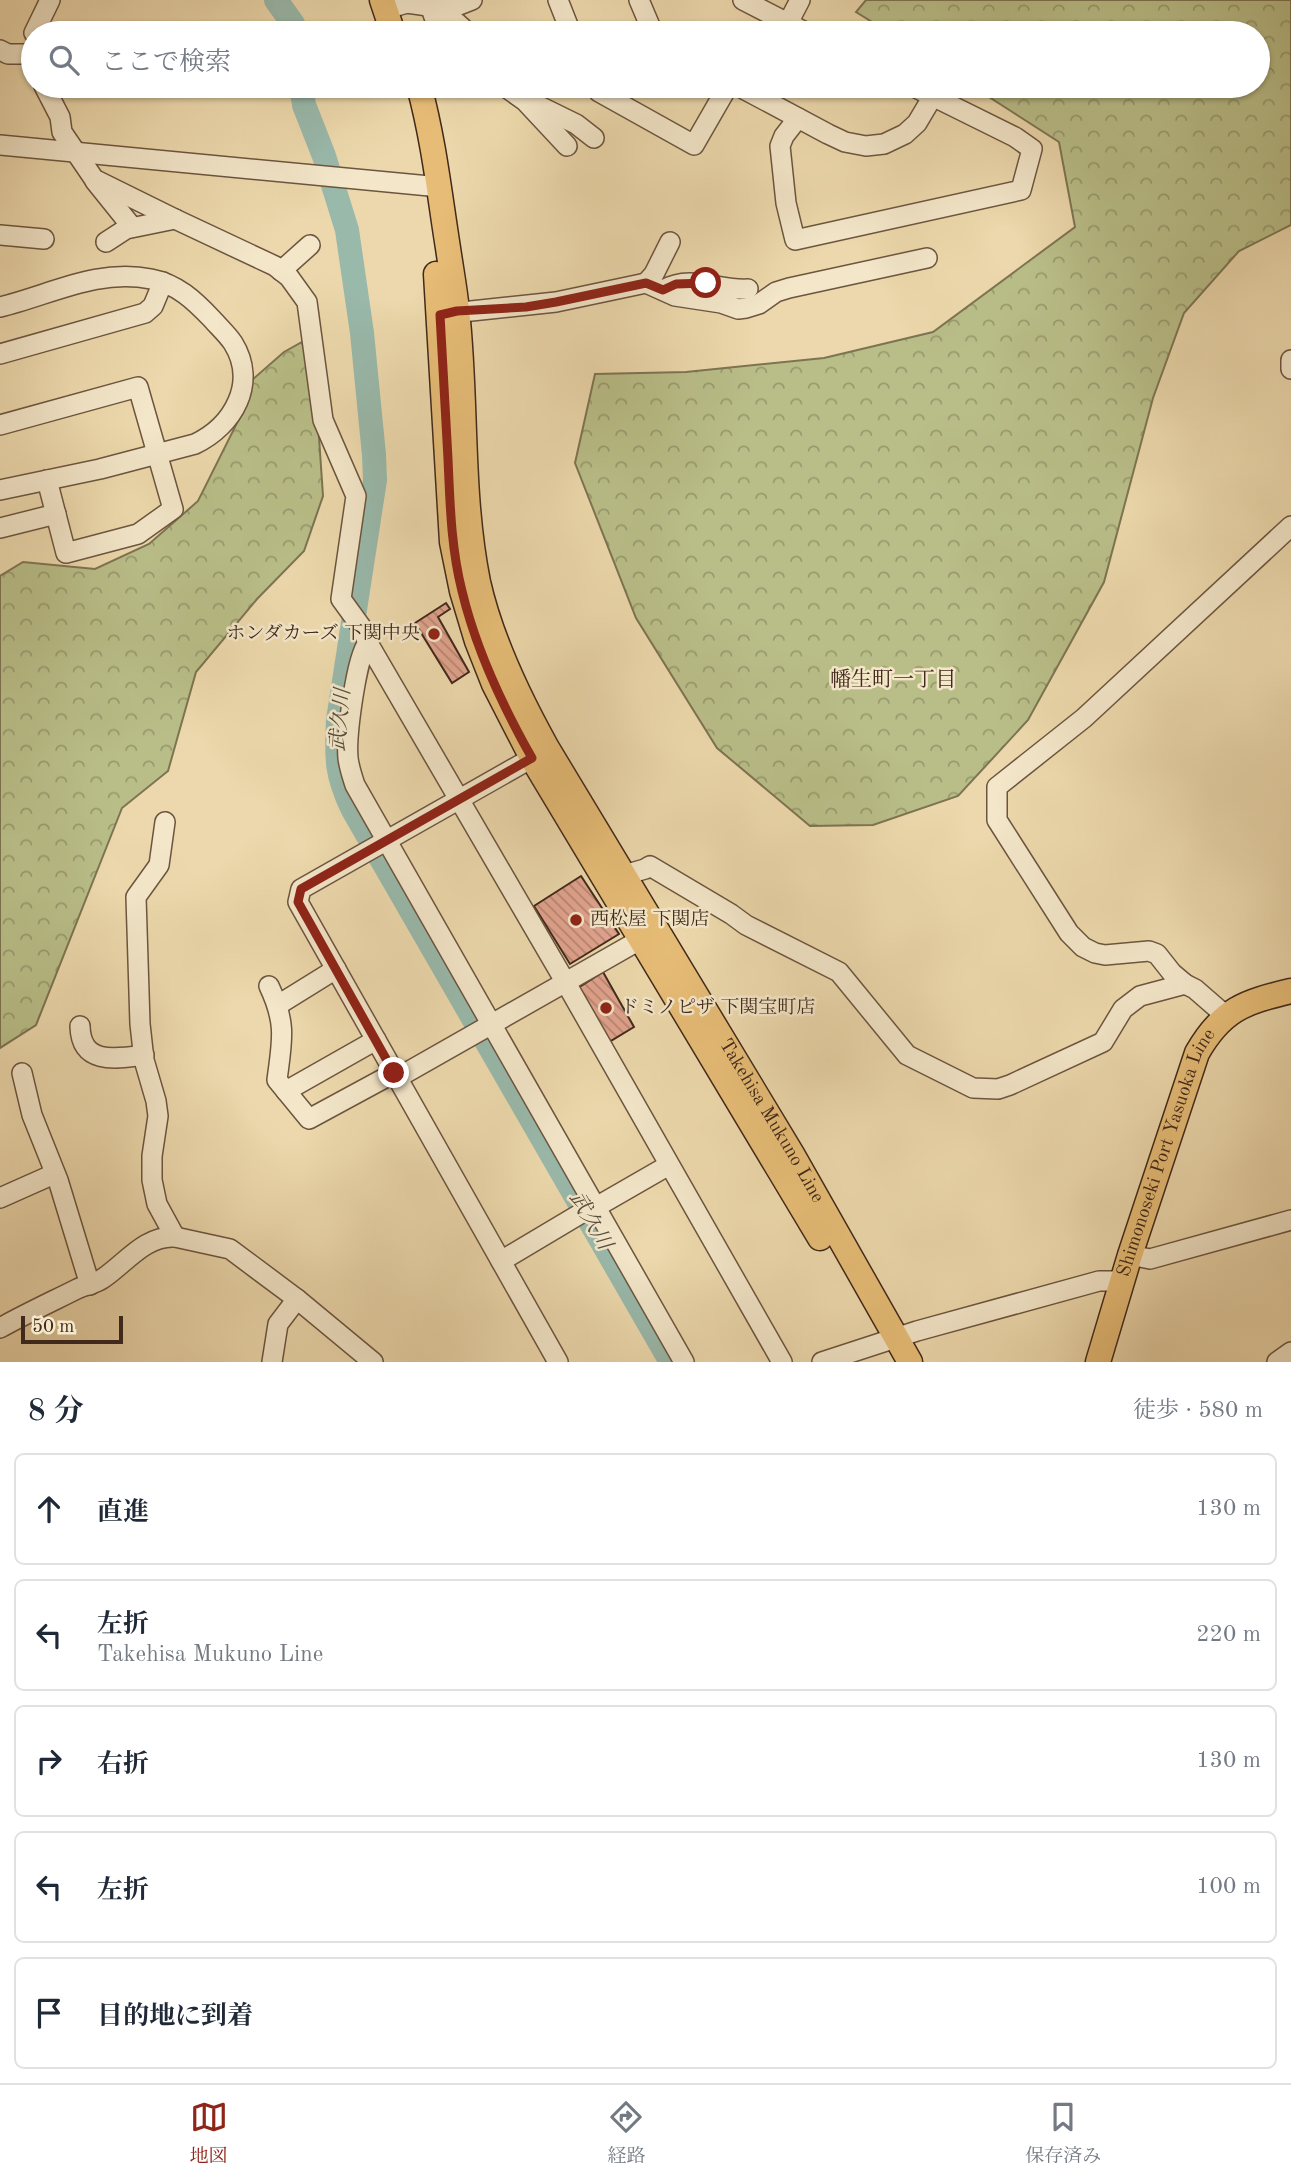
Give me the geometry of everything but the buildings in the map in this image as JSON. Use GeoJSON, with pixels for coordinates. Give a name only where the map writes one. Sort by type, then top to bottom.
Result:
{"type":"FeatureCollection","features":[{"type":"Feature","properties":{"kind":"main road"},"geometry":{"type":"LineString","coordinates":[[391,3],[392,21]]}},
{"type":"Feature","properties":{"kind":"main road"},"geometry":{"type":"LineString","coordinates":[[391,3],[399,21]]}},
{"type":"Feature","properties":{"kind":"main road","name":"Takehisa Mukuno Line"},"geometry":{"type":"LineString","coordinates":[[411,98],[433,187]]}},
{"type":"Feature","properties":{"kind":"main road","name":"Takehisa Mukuno Line"},"geometry":{"type":"LineString","coordinates":[[422,98],[432,137],[433,187],[449,313],[471,539],[482,596],[494,634],[529,716],[624,875],[648,936]]}},
{"type":"Feature","properties":{"kind":"main road","name":"Takehisa Mukuno Line"},"geometry":{"type":"LineString","coordinates":[[449,313],[452,542],[462,591],[494,684],[532,758],[792,1154],[890,1348],[909,1362]]}},
{"type":"Feature","properties":{"kind":"main road","name":"Shimonoseki Port Yasuoka Line"},"geometry":{"type":"LineString","coordinates":[[1098,1362],[1197,1052],[1208,1034],[1237,1008],[1254,1000],[1291,991]]}},
{"type":"Feature","properties":{"kind":"street"},"geometry":{"type":"LineString","coordinates":[[40,21],[50,0]]}},
{"type":"Feature","properties":{"kind":"street"},"geometry":{"type":"LineString","coordinates":[[391,3],[449,9],[472,0]]}},
{"type":"Feature","properties":{"kind":"street"},"geometry":{"type":"LineString","coordinates":[[558,0],[566,21]]}},
{"type":"Feature","properties":{"kind":"street"},"geometry":{"type":"LineString","coordinates":[[639,0],[648,21]]}},
{"type":"Feature","properties":{"kind":"street"},"geometry":{"type":"LineString","coordinates":[[743,0],[784,21]]}},
{"type":"Feature","properties":{"kind":"street"},"geometry":{"type":"LineString","coordinates":[[789,21],[800,0]]}},
{"type":"Feature","properties":{"kind":"street"},"geometry":{"type":"LineString","coordinates":[[430,6],[434,17],[449,21]]}},
{"type":"Feature","properties":{"kind":"street"},"geometry":{"type":"LineString","coordinates":[[0,50],[21,57]]}},
{"type":"Feature","properties":{"kind":"street"},"geometry":{"type":"LineString","coordinates":[[50,98],[60,117],[62,132],[93,179],[132,227]]}},
{"type":"Feature","properties":{"kind":"street"},"geometry":{"type":"LineString","coordinates":[[519,98],[567,146]]}},
{"type":"Feature","properties":{"kind":"street"},"geometry":{"type":"LineString","coordinates":[[526,98],[576,124],[594,138]]}},
{"type":"Feature","properties":{"kind":"street"},"geometry":{"type":"LineString","coordinates":[[610,98],[694,145],[720,98]]}},
{"type":"Feature","properties":{"kind":"street"},"geometry":{"type":"LineString","coordinates":[[760,98],[845,142],[866,146],[884,145],[913,128],[932,98]]}},
{"type":"Feature","properties":{"kind":"street"},"geometry":{"type":"LineString","coordinates":[[798,118],[780,146],[786,202],[795,240],[1021,190],[1032,149],[1015,137],[937,98]]}},
{"type":"Feature","properties":{"kind":"street"},"geometry":{"type":"LineString","coordinates":[[0,145],[433,187]]}},
{"type":"Feature","properties":{"kind":"street"},"geometry":{"type":"LineString","coordinates":[[93,179],[257,256],[281,271],[307,302],[323,420],[356,496],[341,600],[365,635],[782,1362]]}},
{"type":"Feature","properties":{"kind":"street"},"geometry":{"type":"LineString","coordinates":[[106,242],[132,227],[175,219]]}},
{"type":"Feature","properties":{"kind":"street"},"geometry":{"type":"LineString","coordinates":[[0,235],[44,239]]}},
{"type":"Feature","properties":{"kind":"street"},"geometry":{"type":"LineString","coordinates":[[654,286],[654,274],[670,242]]}},
{"type":"Feature","properties":{"kind":"street"},"geometry":{"type":"LineString","coordinates":[[281,271],[310,245]]}},
{"type":"Feature","properties":{"kind":"street"},"geometry":{"type":"LineString","coordinates":[[654,286],[675,296],[746,309],[776,292],[789,288],[927,258]]}},
{"type":"Feature","properties":{"kind":"street"},"geometry":{"type":"LineString","coordinates":[[0,307],[108,277],[124,275],[163,282],[183,291],[226,335],[239,355],[242,376],[233,414],[208,438],[195,444],[0,490]]}},
{"type":"Feature","properties":{"kind":"street"},"geometry":{"type":"LineString","coordinates":[[0,354],[145,313],[153,306],[163,282]]}},
{"type":"Feature","properties":{"kind":"street"},"geometry":{"type":"LineString","coordinates":[[449,313],[526,307],[690,282],[737,290],[748,289]]}},
{"type":"Feature","properties":{"kind":"street"},"geometry":{"type":"LineString","coordinates":[[1291,360],[1291,369]]}},
{"type":"Feature","properties":{"kind":"street"},"geometry":{"type":"LineString","coordinates":[[0,425],[138,387],[173,509],[138,534],[66,553],[47,480]]}},
{"type":"Feature","properties":{"kind":"street"},"geometry":{"type":"LineString","coordinates":[[0,528],[56,514]]}},
{"type":"Feature","properties":{"kind":"street"},"geometry":{"type":"LineString","coordinates":[[1226,1016],[1172,973],[1157,954],[1149,951],[1105,955],[1083,947],[1069,933],[997,820],[997,787],[1084,718],[1291,526]]}},
{"type":"Feature","properties":{"kind":"street"},"geometry":{"type":"LineString","coordinates":[[365,635],[355,687],[348,758],[355,785],[379,846],[484,1029],[594,1207],[684,1362]]}},
{"type":"Feature","properties":{"kind":"street"},"geometry":{"type":"LineString","coordinates":[[532,758],[301,889],[298,902],[558,1362]]}},
{"type":"Feature","properties":{"kind":"street"},"geometry":{"type":"LineString","coordinates":[[164,822],[159,865],[136,897],[140,1024],[158,1116],[151,1169],[153,1188],[157,1204],[175,1237]]}},
{"type":"Feature","properties":{"kind":"street"},"geometry":{"type":"LineString","coordinates":[[624,875],[650,866],[746,925],[839,972],[907,1055],[973,1088],[998,1089],[1010,1085],[1103,1042],[1130,1002],[1140,996],[1185,984]]}},
{"type":"Feature","properties":{"kind":"street"},"geometry":{"type":"LineString","coordinates":[[269,986],[281,1015],[283,1046],[277,1080],[309,1119],[484,1029],[648,936]]}},
{"type":"Feature","properties":{"kind":"street"},"geometry":{"type":"LineString","coordinates":[[278,1005],[336,969]]}},
{"type":"Feature","properties":{"kind":"street"},"geometry":{"type":"LineString","coordinates":[[80,1026],[81,1038],[89,1052],[108,1058],[144,1055]]}},
{"type":"Feature","properties":{"kind":"street"},"geometry":{"type":"LineString","coordinates":[[286,1091],[376,1040]]}},
{"type":"Feature","properties":{"kind":"street"},"geometry":{"type":"LineString","coordinates":[[22,1073],[32,1115],[58,1180],[90,1285]]}},
{"type":"Feature","properties":{"kind":"street"},"geometry":{"type":"LineString","coordinates":[[501,1261],[669,1165]]}},
{"type":"Feature","properties":{"kind":"street"},"geometry":{"type":"LineString","coordinates":[[0,1198],[54,1174]]}},
{"type":"Feature","properties":{"kind":"street"},"geometry":{"type":"LineString","coordinates":[[1130,1255],[1150,1259],[1291,1220]]}},
{"type":"Feature","properties":{"kind":"street"},"geometry":{"type":"LineString","coordinates":[[0,1328],[82,1287],[100,1281],[148,1244],[161,1238],[175,1237],[230,1248],[373,1362]]}},
{"type":"Feature","properties":{"kind":"street"},"geometry":{"type":"LineString","coordinates":[[822,1362],[890,1348],[956,1320],[1099,1281],[1122,1281]]}},
{"type":"Feature","properties":{"kind":"street"},"geometry":{"type":"LineString","coordinates":[[272,1362],[278,1324],[297,1299]]}},
{"type":"Feature","properties":{"kind":"street"},"geometry":{"type":"LineString","coordinates":[[1278,1362],[1291,1352]]}},
{"type":"Feature","properties":{"kind":"green space"},"geometry":{"type":"Polygon","coordinates":[[[866,0],[1291,0],[1291,225],[1239,251],[1184,313],[1153,398],[1104,582],[1028,720],[958,796],[873,825],[810,826],[717,748],[636,618],[575,463],[595,374],[686,372],[824,358],[933,332],[1075,227],[1059,142],[991,98],[1270,98],[1270,21],[871,21],[856,12],[866,0]]]}},
{"type":"Feature","properties":{"kind":"green space"},"geometry":{"type":"Polygon","coordinates":[[[302,342],[316,393],[323,496],[304,551],[257,599],[196,672],[168,771],[122,808],[36,1025],[0,1048],[0,576],[23,562],[95,569],[149,544],[198,501],[245,407],[252,380],[284,352],[302,342]]]}},
{"type":"Feature","properties":{"kind":"waterway","name":"武久川"},"geometry":{"type":"LineString","coordinates":[[276,0],[291,21]]}},
{"type":"Feature","properties":{"kind":"waterway","name":"武久川"},"geometry":{"type":"LineString","coordinates":[[303,98],[347,230],[362,333],[374,455],[375,480],[338,720],[337,756],[343,787],[353,810],[671,1362]]}},
{"type":"Feature","properties":{"kind":"place","name":"ホンダカーズ 下関中央"},"geometry":{"type":"Point","coordinates":[434,634]}},
{"type":"Feature","properties":{"kind":"place","name":"西松屋 下関店"},"geometry":{"type":"Point","coordinates":[576,920]}},
{"type":"Feature","properties":{"kind":"place","name":"ドミノピザ 下関宝町店"},"geometry":{"type":"Point","coordinates":[606,1008]}},
{"type":"Feature","properties":{"kind":"district","name":"幡生町一丁目"},"geometry":{"type":"Point","coordinates":[893,680]}},
{"type":"Feature","properties":{"kind":"route"},"geometry":{"type":"LineString","coordinates":[[394,1073],[298,902],[301,889],[532,758],[494,684],[462,591],[452,542],[440,315],[457,311],[526,307],[646,283],[663,290],[676,284],[706,283]]}}]}
